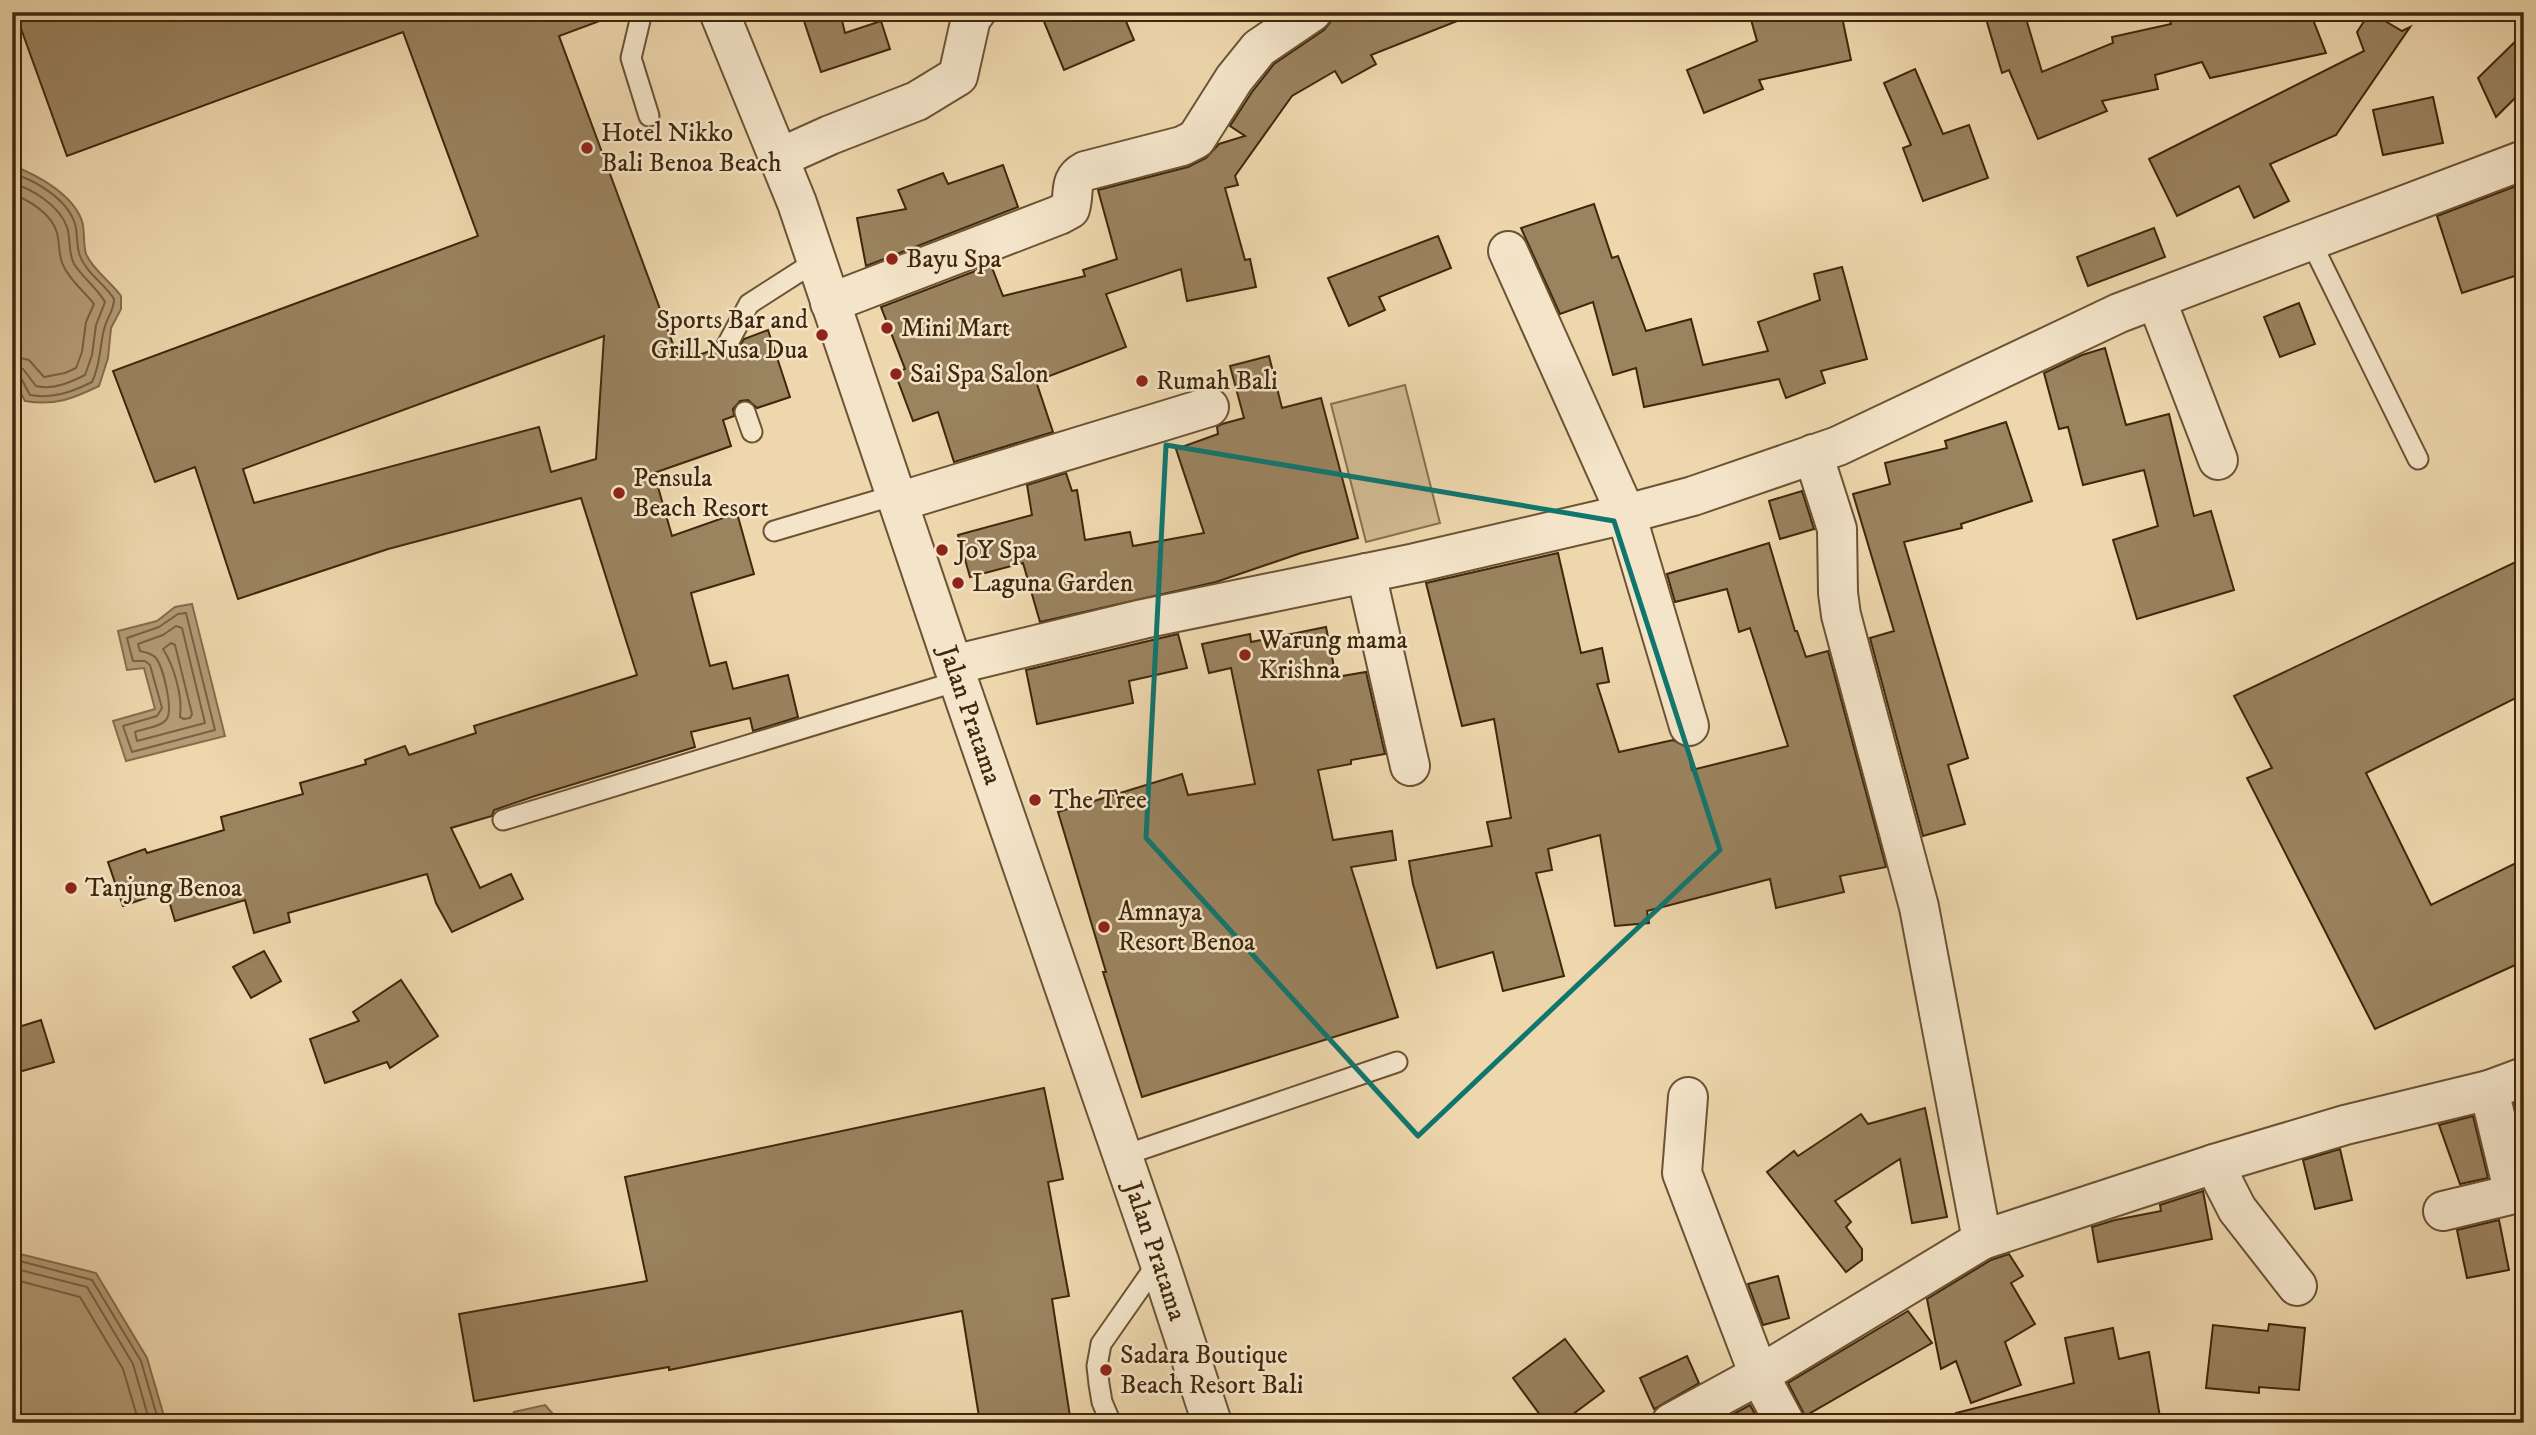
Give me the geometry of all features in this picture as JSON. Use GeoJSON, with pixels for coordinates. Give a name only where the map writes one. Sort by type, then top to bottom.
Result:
{"type":"FeatureCollection","features":[{"type":"Feature","properties":{"kind":"street","name":"Jalan Pratama"},"geometry":{"type":"LineString","coordinates":[[719,12],[779,158],[817,261],[1212,1423]]}},
{"type":"Feature","properties":{"kind":"street"},"geometry":{"type":"LineString","coordinates":[[779,158],[917,101],[958,76],[971,18],[976,12]]}},
{"type":"Feature","properties":{"kind":"street"},"geometry":{"type":"LineString","coordinates":[[830,303],[1059,215],[1070,209],[1073,200],[1072,186],[1077,175],[1085,171],[1182,146],[1196,139],[1234,79],[1259,48],[1312,12]]}},
{"type":"Feature","properties":{"kind":"street"},"geometry":{"type":"LineString","coordinates":[[955,673],[1143,619],[1366,573],[1626,514],[1693,496],[1838,446],[2119,313],[2524,160]]}},
{"type":"Feature","properties":{"kind":"street"},"geometry":{"type":"LineString","coordinates":[[1508,251],[1626,514],[1689,726]]}},
{"type":"Feature","properties":{"kind":"street"},"geometry":{"type":"LineString","coordinates":[[2155,299],[2218,460]]}},
{"type":"Feature","properties":{"kind":"street"},"geometry":{"type":"LineString","coordinates":[[897,498],[1209,407]]}},
{"type":"Feature","properties":{"kind":"street"},"geometry":{"type":"LineString","coordinates":[[1813,454],[1838,529],[1838,593],[1841,615],[1919,906],[1982,1240]]}},
{"type":"Feature","properties":{"kind":"street"},"geometry":{"type":"LineString","coordinates":[[1366,573],[1410,766]]}},
{"type":"Feature","properties":{"kind":"street"},"geometry":{"type":"LineString","coordinates":[[1671,1423],[1759,1375],[1982,1240],[2214,1164],[2345,1125],[2506,1083],[2514,1194],[2443,1211]]}},
{"type":"Feature","properties":{"kind":"street"},"geometry":{"type":"LineString","coordinates":[[1688,1097],[1682,1172],[1759,1375],[1785,1423]]}},
{"type":"Feature","properties":{"kind":"street"},"geometry":{"type":"LineString","coordinates":[[2214,1164],[2237,1209],[2297,1286]]}},
{"type":"Feature","properties":{"kind":"lane"},"geometry":{"type":"LineString","coordinates":[[642,12],[631,58],[649,116]]}},
{"type":"Feature","properties":{"kind":"lane"},"geometry":{"type":"LineString","coordinates":[[2310,240],[2418,459]]}},
{"type":"Feature","properties":{"kind":"lane"},"geometry":{"type":"LineString","coordinates":[[727,345],[749,304],[817,261]]}},
{"type":"Feature","properties":{"kind":"lane"},"geometry":{"type":"LineString","coordinates":[[745,412],[752,432]]}},
{"type":"Feature","properties":{"kind":"lane"},"geometry":{"type":"LineString","coordinates":[[774,531],[897,498]]}},
{"type":"Feature","properties":{"kind":"lane"},"geometry":{"type":"LineString","coordinates":[[503,820],[955,673]]}},
{"type":"Feature","properties":{"kind":"lane"},"geometry":{"type":"LineString","coordinates":[[1122,1156],[1397,1062]]}},
{"type":"Feature","properties":{"kind":"lane"},"geometry":{"type":"LineString","coordinates":[[1111,1423],[1102,1402],[1099,1384],[1097,1366],[1101,1345],[1159,1261]]}},
{"type":"Feature","properties":{"kind":"highlighted area"},"geometry":{"type":"Polygon","coordinates":[[[1166,445],[1614,521],[1720,850],[1418,1136],[1146,838],[1166,445]]]}},
{"type":"Feature","properties":{"kind":"shaded area"},"geometry":{"type":"Polygon","coordinates":[[[1405,385],[1440,523],[1366,542],[1331,404],[1405,385]]]}},
{"type":"Feature","properties":{"kind":"water"},"geometry":{"type":"Polygon","coordinates":[[[16,167],[45,181],[71,203],[82,221],[85,250],[89,260],[121,296],[121,309],[111,328],[108,358],[99,386],[72,398],[54,402],[25,401],[12,371],[12,168],[16,167]]]}},
{"type":"Feature","properties":{"kind":"water"},"geometry":{"type":"Polygon","coordinates":[[[192,604],[225,736],[126,761],[113,721],[155,709],[144,668],[127,670],[118,631],[157,621],[175,607],[192,604]]]}},
{"type":"Feature","properties":{"kind":"water"},"geometry":{"type":"Polygon","coordinates":[[[12,1252],[96,1273],[147,1358],[166,1423],[12,1423],[12,1252]]]}},
{"type":"Feature","properties":{"kind":"water"},"geometry":{"type":"Polygon","coordinates":[[[545,1405],[561,1423],[508,1423],[514,1412],[545,1405]]]}},
{"type":"Feature","properties":{"kind":"building"},"geometry":{"type":"Polygon","coordinates":[[[15,12],[615,12],[616,15],[559,36],[677,355],[691,350],[693,357],[716,349],[721,355],[728,357],[737,351],[744,339],[768,330],[790,397],[757,408],[748,400],[740,401],[733,409],[734,416],[723,420],[731,446],[654,473],[672,536],[737,513],[754,574],[691,593],[710,666],[726,662],[733,689],[788,675],[798,717],[753,731],[750,718],[691,732],[695,747],[535,796],[494,810],[492,816],[451,828],[480,888],[511,874],[523,899],[452,932],[436,903],[427,874],[288,913],[290,922],[254,933],[245,900],[175,921],[166,891],[123,906],[108,862],[145,849],[147,853],[224,830],[221,817],[303,794],[300,783],[366,764],[365,760],[405,746],[409,755],[476,733],[474,726],[637,675],[581,498],[388,549],[238,599],[195,467],[155,482],[113,371],[478,236],[403,32],[67,156],[15,12]],[[604,336],[243,469],[254,503],[539,427],[551,472],[596,459],[604,336]]]}},
{"type":"Feature","properties":{"kind":"building"},"geometry":{"type":"Polygon","coordinates":[[[801,12],[840,12],[845,33],[881,21],[890,49],[821,72],[801,12]]]}},
{"type":"Feature","properties":{"kind":"building"},"geometry":{"type":"Polygon","coordinates":[[[1040,12],[1122,12],[1134,40],[1064,70],[1040,12]]]}},
{"type":"Feature","properties":{"kind":"building"},"geometry":{"type":"Polygon","coordinates":[[[1346,12],[1475,14],[1371,55],[1376,64],[1342,83],[1335,71],[1292,96],[1235,176],[1238,185],[1225,188],[1245,260],[1250,259],[1256,287],[1187,301],[1181,269],[1106,294],[1126,347],[1036,381],[1053,432],[954,462],[938,412],[913,421],[895,373],[905,369],[881,307],[991,265],[1003,296],[1085,276],[1083,270],[1117,259],[1098,190],[1188,167],[1206,158],[1219,144],[1245,136],[1230,126],[1274,64],[1346,12]]]}},
{"type":"Feature","properties":{"kind":"building"},"geometry":{"type":"Polygon","coordinates":[[[1766,12],[1841,12],[1851,60],[1759,80],[1763,89],[1704,113],[1687,70],[1757,41],[1750,16],[1766,12]]]}},
{"type":"Feature","properties":{"kind":"building"},"geometry":{"type":"Polygon","coordinates":[[[1984,12],[2024,12],[2042,72],[2113,43],[2112,37],[2171,24],[2168,12],[2310,12],[2326,53],[2210,78],[2202,62],[2155,75],[2158,89],[2102,101],[2107,111],[2038,139],[2009,70],[2002,73],[1984,12]]]}},
{"type":"Feature","properties":{"kind":"building"},"geometry":{"type":"Polygon","coordinates":[[[2370,12],[2402,31],[2410,27],[2336,135],[2270,164],[2289,201],[2254,218],[2239,186],[2177,216],[2149,159],[2364,51],[2357,32],[2370,12]]]}},
{"type":"Feature","properties":{"kind":"building"},"geometry":{"type":"Polygon","coordinates":[[[2524,33],[2524,89],[2496,117],[2478,78],[2524,33]]]}},
{"type":"Feature","properties":{"kind":"building"},"geometry":{"type":"Polygon","coordinates":[[[1915,69],[1943,134],[1969,125],[1988,178],[1923,201],[1903,148],[1911,145],[1884,83],[1915,69]]]}},
{"type":"Feature","properties":{"kind":"building"},"geometry":{"type":"Polygon","coordinates":[[[2433,97],[2443,143],[2383,155],[2373,110],[2433,97]]]}},
{"type":"Feature","properties":{"kind":"building"},"geometry":{"type":"Polygon","coordinates":[[[1003,165],[1018,207],[866,266],[857,218],[906,209],[898,190],[943,173],[948,184],[1003,165]]]}},
{"type":"Feature","properties":{"kind":"building"},"geometry":{"type":"Polygon","coordinates":[[[2524,183],[2524,273],[2462,293],[2437,216],[2524,183]]]}},
{"type":"Feature","properties":{"kind":"building"},"geometry":{"type":"Polygon","coordinates":[[[1594,204],[1612,258],[1618,256],[1646,331],[1691,319],[1703,365],[1768,351],[1758,322],[1820,300],[1814,274],[1842,267],[1867,359],[1821,371],[1825,383],[1786,398],[1779,379],[1644,407],[1636,368],[1613,375],[1593,302],[1560,314],[1521,228],[1594,204]]]}},
{"type":"Feature","properties":{"kind":"building"},"geometry":{"type":"Polygon","coordinates":[[[2154,228],[2165,257],[2088,286],[2077,257],[2154,228]]]}},
{"type":"Feature","properties":{"kind":"building"},"geometry":{"type":"Polygon","coordinates":[[[1438,236],[1451,268],[1379,297],[1385,310],[1349,326],[1328,278],[1438,236]]]}},
{"type":"Feature","properties":{"kind":"building"},"geometry":{"type":"Polygon","coordinates":[[[2299,303],[2315,344],[2280,357],[2264,317],[2299,303]]]}},
{"type":"Feature","properties":{"kind":"building"},"geometry":{"type":"Polygon","coordinates":[[[2105,348],[2126,425],[2169,414],[2194,516],[2211,511],[2234,590],[2137,619],[2113,540],[2158,526],[2144,470],[2083,485],[2068,427],[2059,429],[2044,373],[2082,355],[2105,348]]]}},
{"type":"Feature","properties":{"kind":"building"},"geometry":{"type":"Polygon","coordinates":[[[1269,356],[1282,408],[1321,398],[1358,538],[1301,553],[1216,582],[1040,622],[1023,563],[970,577],[958,535],[1032,515],[1027,485],[1066,473],[1072,491],[1077,490],[1085,540],[1130,532],[1133,546],[1204,533],[1176,449],[1218,434],[1217,427],[1244,418],[1230,366],[1269,356]]]}},
{"type":"Feature","properties":{"kind":"building"},"geometry":{"type":"Polygon","coordinates":[[[2006,422],[2032,501],[1961,524],[1962,528],[1904,542],[1968,758],[1948,765],[1965,824],[1923,836],[1870,638],[1894,631],[1853,494],[1890,484],[1885,463],[1947,448],[1945,441],[2006,422]]]}},
{"type":"Feature","properties":{"kind":"building"},"geometry":{"type":"Polygon","coordinates":[[[1802,491],[1814,529],[1780,539],[1769,501],[1802,491]]]}},
{"type":"Feature","properties":{"kind":"building"},"geometry":{"type":"Polygon","coordinates":[[[1769,543],[1795,631],[1806,657],[1828,651],[1886,867],[1840,876],[1844,892],[1776,908],[1770,879],[1647,911],[1649,923],[1615,926],[1600,835],[1548,849],[1552,870],[1536,873],[1564,976],[1503,991],[1493,952],[1437,968],[1409,861],[1492,846],[1487,822],[1511,818],[1494,719],[1462,726],[1426,583],[1558,553],[1581,653],[1602,648],[1609,682],[1597,684],[1619,752],[1673,740],[1687,747],[1692,770],[1788,746],[1750,628],[1739,632],[1727,589],[1675,602],[1667,574],[1769,543]]]}},
{"type":"Feature","properties":{"kind":"building"},"geometry":{"type":"Polygon","coordinates":[[[2524,558],[2524,694],[2366,773],[2431,905],[2524,859],[2524,961],[2375,1029],[2247,778],[2272,768],[2234,696],[2524,558]]]}},
{"type":"Feature","properties":{"kind":"building"},"geometry":{"type":"Polygon","coordinates":[[[1326,627],[1336,677],[1366,672],[1385,754],[1318,770],[1333,840],[1392,831],[1396,860],[1351,867],[1398,1017],[1142,1097],[1058,812],[1182,774],[1188,795],[1255,784],[1231,668],[1209,673],[1202,644],[1250,634],[1251,642],[1326,627]]]}},
{"type":"Feature","properties":{"kind":"building"},"geometry":{"type":"Polygon","coordinates":[[[1178,634],[1187,668],[1129,681],[1133,703],[1037,724],[1026,670],[1178,634]]]}},
{"type":"Feature","properties":{"kind":"building"},"geometry":{"type":"Polygon","coordinates":[[[264,951],[281,981],[251,998],[233,967],[264,951]]]}},
{"type":"Feature","properties":{"kind":"building"},"geometry":{"type":"Polygon","coordinates":[[[401,980],[438,1036],[390,1068],[387,1062],[325,1083],[310,1039],[359,1021],[353,1012],[401,980]]]}},
{"type":"Feature","properties":{"kind":"building"},"geometry":{"type":"Polygon","coordinates":[[[41,1020],[54,1062],[12,1074],[12,1029],[41,1020]]]}},
{"type":"Feature","properties":{"kind":"building"},"geometry":{"type":"Polygon","coordinates":[[[1044,1088],[1063,1179],[1048,1182],[1069,1296],[1052,1299],[1071,1423],[980,1423],[962,1311],[669,1370],[669,1367],[474,1401],[459,1314],[647,1281],[625,1177],[1044,1088]]]}},
{"type":"Feature","properties":{"kind":"building"},"geometry":{"type":"Polygon","coordinates":[[[2524,1100],[2524,1141],[2515,1104],[2524,1100]]]}},
{"type":"Feature","properties":{"kind":"building"},"geometry":{"type":"Polygon","coordinates":[[[1925,1108],[1947,1217],[1912,1223],[1900,1159],[1835,1201],[1851,1222],[1846,1227],[1862,1249],[1862,1260],[1846,1272],[1767,1172],[1794,1151],[1798,1156],[1861,1114],[1868,1124],[1925,1108]]]}},
{"type":"Feature","properties":{"kind":"building"},"geometry":{"type":"Polygon","coordinates":[[[2473,1116],[2488,1178],[2460,1184],[2439,1125],[2473,1116]]]}},
{"type":"Feature","properties":{"kind":"building"},"geometry":{"type":"Polygon","coordinates":[[[2340,1149],[2352,1200],[2315,1209],[2303,1160],[2340,1149]]]}},
{"type":"Feature","properties":{"kind":"building"},"geometry":{"type":"Polygon","coordinates":[[[2203,1191],[2212,1239],[2098,1262],[2092,1227],[2161,1211],[2160,1205],[2203,1191]]]}},
{"type":"Feature","properties":{"kind":"building"},"geometry":{"type":"Polygon","coordinates":[[[2499,1220],[2509,1270],[2467,1278],[2457,1230],[2499,1220]]]}},
{"type":"Feature","properties":{"kind":"building"},"geometry":{"type":"Polygon","coordinates":[[[2009,1254],[2023,1276],[2011,1283],[2035,1324],[2005,1342],[2021,1385],[1971,1403],[1956,1361],[1941,1369],[1927,1299],[1991,1260],[2009,1254]]]}},
{"type":"Feature","properties":{"kind":"building"},"geometry":{"type":"Polygon","coordinates":[[[1778,1276],[1789,1318],[1763,1325],[1748,1284],[1778,1276]]]}},
{"type":"Feature","properties":{"kind":"building"},"geometry":{"type":"Polygon","coordinates":[[[1908,1311],[1932,1343],[1805,1416],[1788,1383],[1908,1311]]]}},
{"type":"Feature","properties":{"kind":"building"},"geometry":{"type":"Polygon","coordinates":[[[2269,1324],[2305,1328],[2299,1390],[2259,1387],[2259,1393],[2206,1388],[2213,1325],[2268,1331],[2269,1324]]]}},
{"type":"Feature","properties":{"kind":"building"},"geometry":{"type":"Polygon","coordinates":[[[2113,1328],[2119,1359],[2149,1352],[2161,1423],[1957,1423],[1956,1413],[2074,1383],[2065,1338],[2113,1328]]]}},
{"type":"Feature","properties":{"kind":"building"},"geometry":{"type":"Polygon","coordinates":[[[1565,1339],[1604,1391],[1561,1423],[1546,1423],[1513,1378],[1565,1339]]]}},
{"type":"Feature","properties":{"kind":"building"},"geometry":{"type":"Polygon","coordinates":[[[1687,1356],[1699,1383],[1654,1409],[1640,1378],[1687,1356]]]}},
{"type":"Feature","properties":{"kind":"building"},"geometry":{"type":"Polygon","coordinates":[[[1750,1405],[1760,1423],[1717,1423],[1750,1405]]]}},
{"type":"Feature","properties":{"kind":"place","name":"Hotel Nikko Bali Benoa Beach"},"geometry":{"type":"Point","coordinates":[587,148]}},
{"type":"Feature","properties":{"kind":"place","name":"Bayu Spa"},"geometry":{"type":"Point","coordinates":[892,259]}},
{"type":"Feature","properties":{"kind":"place","name":"Mini Mart"},"geometry":{"type":"Point","coordinates":[887,328]}},
{"type":"Feature","properties":{"kind":"place","name":"Sports Bar and Grill Nusa Dua"},"geometry":{"type":"Point","coordinates":[822,335]}},
{"type":"Feature","properties":{"kind":"place","name":"Sai Spa Salon"},"geometry":{"type":"Point","coordinates":[896,374]}},
{"type":"Feature","properties":{"kind":"place","name":"Rumah Bali"},"geometry":{"type":"Point","coordinates":[1142,381]}},
{"type":"Feature","properties":{"kind":"place","name":"Pensula Beach Resort"},"geometry":{"type":"Point","coordinates":[619,493]}},
{"type":"Feature","properties":{"kind":"place","name":"JoY Spa"},"geometry":{"type":"Point","coordinates":[942,550]}},
{"type":"Feature","properties":{"kind":"place","name":"Laguna Garden"},"geometry":{"type":"Point","coordinates":[958,583]}},
{"type":"Feature","properties":{"kind":"place","name":"Warung mama Krishna"},"geometry":{"type":"Point","coordinates":[1245,655]}},
{"type":"Feature","properties":{"kind":"place","name":"The Tree"},"geometry":{"type":"Point","coordinates":[1035,800]}},
{"type":"Feature","properties":{"kind":"place","name":"Tanjung Benoa"},"geometry":{"type":"Point","coordinates":[71,888]}},
{"type":"Feature","properties":{"kind":"place","name":"Amnaya Resort Benoa"},"geometry":{"type":"Point","coordinates":[1104,927]}},
{"type":"Feature","properties":{"kind":"place","name":"Sadara Boutique Beach Resort Bali"},"geometry":{"type":"Point","coordinates":[1106,1370]}}]}
